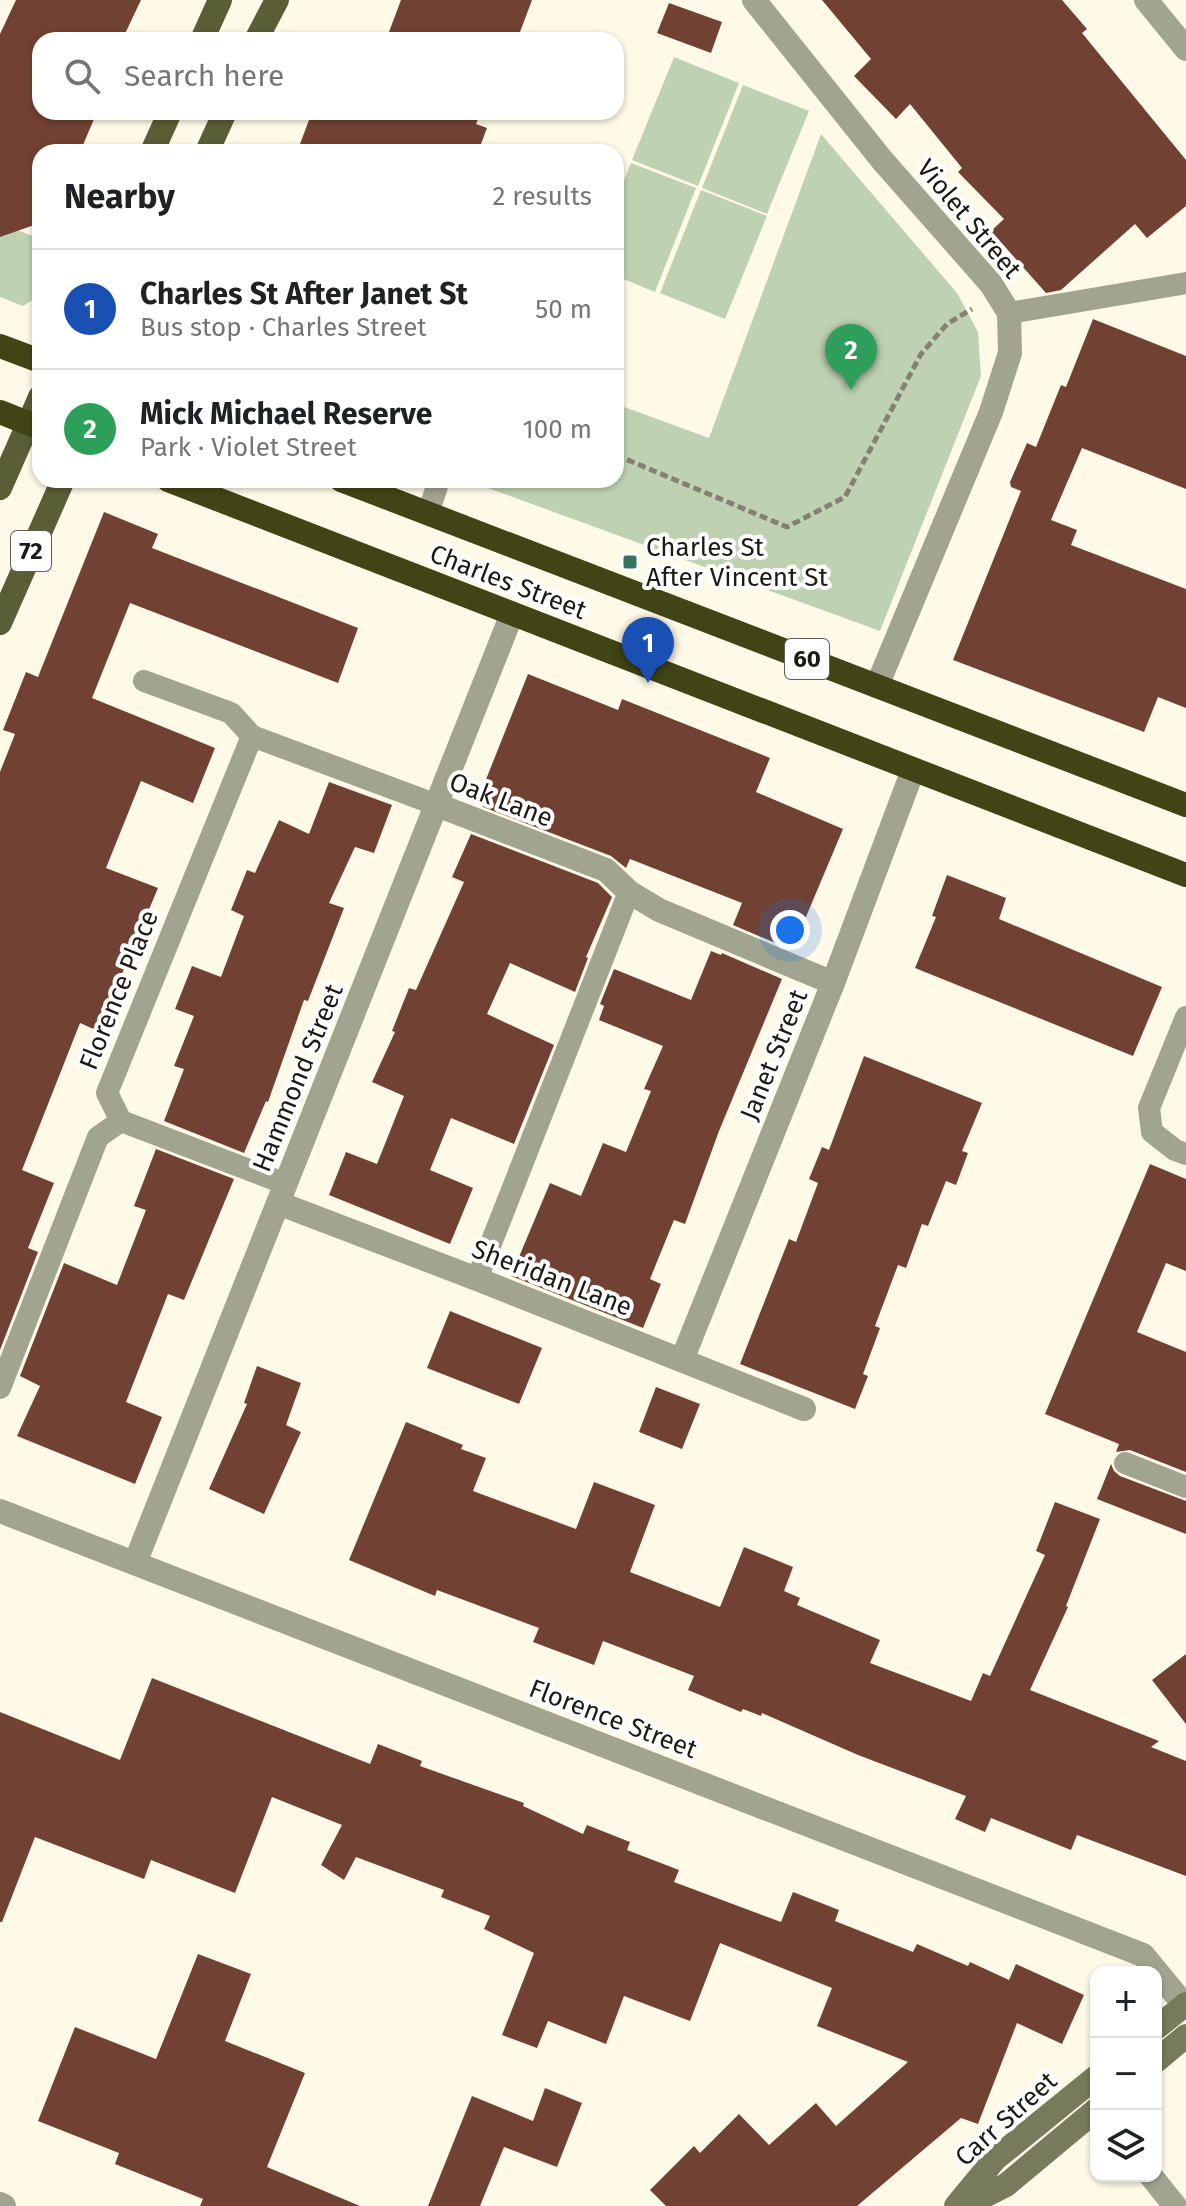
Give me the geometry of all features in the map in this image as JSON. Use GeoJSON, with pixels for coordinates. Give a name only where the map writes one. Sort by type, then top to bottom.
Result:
{"type":"FeatureCollection","features":[{"type":"Feature","properties":{"kind":"highway"},"geometry":{"type":"LineString","coordinates":[[0,346],[32,358]]}},
{"type":"Feature","properties":{"kind":"highway"},"geometry":{"type":"LineString","coordinates":[[0,412],[32,425]]}},
{"type":"Feature","properties":{"kind":"highway","name":"Charles Street"},"geometry":{"type":"LineString","coordinates":[[189,488],[1186,875]]}},
{"type":"Feature","properties":{"kind":"highway","name":"Charles Street"},"geometry":{"type":"LineString","coordinates":[[361,488],[1186,805]]}},
{"type":"Feature","properties":{"kind":"main road"},"geometry":{"type":"LineString","coordinates":[[206,32],[220,0]]}},
{"type":"Feature","properties":{"kind":"main road"},"geometry":{"type":"LineString","coordinates":[[260,32],[277,0]]}},
{"type":"Feature","properties":{"kind":"main road"},"geometry":{"type":"LineString","coordinates":[[156,144],[166,120]]}},
{"type":"Feature","properties":{"kind":"main road"},"geometry":{"type":"LineString","coordinates":[[211,144],[221,120]]}},
{"type":"Feature","properties":{"kind":"main road"},"geometry":{"type":"LineString","coordinates":[[0,488],[32,430]]}},
{"type":"Feature","properties":{"kind":"main road","name":"72"},"geometry":{"type":"LineString","coordinates":[[0,623],[59,488]]}},
{"type":"Feature","properties":{"kind":"street","name":"Violet Street"},"geometry":{"type":"LineString","coordinates":[[754,0],[882,160],[991,284],[1004,305],[1010,353],[991,412],[877,686]]}},
{"type":"Feature","properties":{"kind":"street"},"geometry":{"type":"LineString","coordinates":[[1146,0],[1186,49]]}},
{"type":"Feature","properties":{"kind":"street","name":"Hammond Street"},"geometry":{"type":"LineString","coordinates":[[135,1563],[512,614]]}},
{"type":"Feature","properties":{"kind":"street","name":"Janet Street"},"geometry":{"type":"LineString","coordinates":[[682,1360],[833,983],[913,770]]}},
{"type":"Feature","properties":{"kind":"street","name":"Oak Lane"},"geometry":{"type":"LineString","coordinates":[[437,805],[606,870],[629,892],[659,910],[833,983]]}},
{"type":"Feature","properties":{"kind":"street","name":"Sheridan Lane"},"geometry":{"type":"LineString","coordinates":[[282,1194],[477,1279],[804,1409]]}},
{"type":"Feature","properties":{"kind":"street","name":"Florence Street"},"geometry":{"type":"LineString","coordinates":[[0,1511],[1143,1955],[1186,2005]]}},
{"type":"Feature","properties":{"kind":"street"},"geometry":{"type":"LineString","coordinates":[[1162,2023],[1186,2005]]}},
{"type":"Feature","properties":{"kind":"street"},"geometry":{"type":"LineString","coordinates":[[1162,2056],[1186,2036]]}},
{"type":"Feature","properties":{"kind":"street","name":"Carr Street"},"geometry":{"type":"LineString","coordinates":[[956,2206],[995,2159],[1090,2097]]}},
{"type":"Feature","properties":{"kind":"street","name":"Carr Street"},"geometry":{"type":"LineString","coordinates":[[965,2206],[1006,2185],[1090,2098]]}},
{"type":"Feature","properties":{"kind":"street"},"geometry":{"type":"LineString","coordinates":[[1156,2182],[1175,2206]]}},
{"type":"Feature","properties":{"kind":"lane"},"geometry":{"type":"LineString","coordinates":[[1004,305],[1186,283]]}},
{"type":"Feature","properties":{"kind":"lane"},"geometry":{"type":"LineString","coordinates":[[428,514],[436,488]]}},
{"type":"Feature","properties":{"kind":"lane","name":"Oak Lane"},"geometry":{"type":"LineString","coordinates":[[144,681],[231,713],[252,736],[437,805]]}},
{"type":"Feature","properties":{"kind":"lane","name":"Florence Place"},"geometry":{"type":"LineString","coordinates":[[121,1121],[107,1093],[252,736]]}},
{"type":"Feature","properties":{"kind":"lane"},"geometry":{"type":"LineString","coordinates":[[477,1279],[629,892]]}},
{"type":"Feature","properties":{"kind":"lane"},"geometry":{"type":"LineString","coordinates":[[1186,1017],[1149,1108],[1152,1132],[1175,1150],[1186,1154]]}},
{"type":"Feature","properties":{"kind":"lane"},"geometry":{"type":"LineString","coordinates":[[0,1388],[98,1137],[107,1093]]}},
{"type":"Feature","properties":{"kind":"lane"},"geometry":{"type":"LineString","coordinates":[[98,1137],[121,1121],[282,1194]]}},
{"type":"Feature","properties":{"kind":"lane"},"geometry":{"type":"LineString","coordinates":[[1125,1463],[1186,1487]]}},
{"type":"Feature","properties":{"kind":"path"},"geometry":{"type":"LineString","coordinates":[[624,458],[787,527],[845,497],[921,354],[947,324],[1004,305]]}},
{"type":"Feature","properties":{"kind":"green space"},"geometry":{"type":"Polygon","coordinates":[[[674,57],[739,83],[698,186],[632,160],[674,57]]]}},
{"type":"Feature","properties":{"kind":"green space"},"geometry":{"type":"Polygon","coordinates":[[[743,85],[809,111],[767,214],[702,188],[743,85]]]}},
{"type":"Feature","properties":{"kind":"green space"},"geometry":{"type":"Polygon","coordinates":[[[821,134],[957,293],[978,332],[981,376],[880,631],[488,488],[624,488],[624,407],[709,438],[821,134]]]}},
{"type":"Feature","properties":{"kind":"green space"},"geometry":{"type":"Polygon","coordinates":[[[631,163],[696,188],[655,292],[624,279],[624,180],[631,163]]]}},
{"type":"Feature","properties":{"kind":"green space"},"geometry":{"type":"Polygon","coordinates":[[[701,190],[767,216],[725,319],[660,293],[701,190]]]}},
{"type":"Feature","properties":{"kind":"green space"},"geometry":{"type":"Polygon","coordinates":[[[0,223],[32,236],[32,300],[23,306],[0,297],[0,223]]]}},
{"type":"Feature","properties":{"kind":"building"},"geometry":{"type":"Polygon","coordinates":[[[16,0],[141,0],[126,32],[32,32],[32,120],[94,120],[83,144],[32,144],[32,226],[0,237],[0,34],[16,0]]]}},
{"type":"Feature","properties":{"kind":"building"},"geometry":{"type":"Polygon","coordinates":[[[401,0],[532,0],[520,32],[389,32],[401,0]]]}},
{"type":"Feature","properties":{"kind":"building"},"geometry":{"type":"Polygon","coordinates":[[[822,0],[1062,0],[1087,29],[1082,33],[1186,160],[1186,206],[1147,238],[1135,224],[1061,290],[1046,293],[991,231],[1004,219],[958,172],[962,168],[910,104],[896,119],[854,76],[871,59],[822,0]]]}},
{"type":"Feature","properties":{"kind":"building"},"geometry":{"type":"Polygon","coordinates":[[[669,3],[722,22],[711,53],[657,33],[669,3]]]}},
{"type":"Feature","properties":{"kind":"building"},"geometry":{"type":"Polygon","coordinates":[[[309,120],[478,120],[476,124],[487,128],[481,144],[300,144],[309,120]]]}},
{"type":"Feature","properties":{"kind":"building"},"geometry":{"type":"Polygon","coordinates":[[[1093,319],[1186,356],[1186,489],[1082,448],[1051,520],[1077,530],[1071,545],[1186,589],[1186,708],[1158,697],[1144,732],[953,660],[1021,491],[1011,487],[1010,482],[1027,443],[1036,447],[1061,385],[1066,387],[1093,319]]]}},
{"type":"Feature","properties":{"kind":"building"},"geometry":{"type":"Polygon","coordinates":[[[104,512],[158,534],[152,548],[358,628],[338,683],[130,603],[92,698],[215,748],[193,803],[141,781],[106,868],[158,888],[98,1031],[80,1023],[22,1170],[54,1183],[28,1248],[38,1252],[0,1350],[0,772],[15,734],[3,730],[26,672],[38,677],[104,512]]]}},
{"type":"Feature","properties":{"kind":"building"},"geometry":{"type":"Polygon","coordinates":[[[528,674],[618,710],[622,699],[770,758],[756,792],[843,829],[792,950],[733,925],[742,903],[630,859],[626,868],[611,856],[483,807],[486,800],[479,797],[528,674]]]}},
{"type":"Feature","properties":{"kind":"building"},"geometry":{"type":"Polygon","coordinates":[[[329,782],[392,805],[374,853],[355,847],[329,903],[344,908],[308,1001],[304,1000],[268,1102],[244,1153],[164,1121],[184,1069],[174,1066],[194,1016],[175,1009],[192,966],[221,977],[244,916],[231,910],[247,870],[255,873],[279,820],[309,834],[329,782]]]}},
{"type":"Feature","properties":{"kind":"building"},"geometry":{"type":"Polygon","coordinates":[[[471,834],[598,883],[612,897],[586,957],[575,992],[510,963],[487,1014],[554,1045],[514,1144],[451,1118],[430,1170],[473,1188],[450,1244],[329,1195],[346,1152],[377,1164],[404,1096],[372,1082],[395,1032],[392,1031],[409,988],[416,990],[464,882],[452,877],[471,834]]]}},
{"type":"Feature","properties":{"kind":"building"},"geometry":{"type":"Polygon","coordinates":[[[947,875],[1006,898],[999,919],[1162,987],[1133,1056],[915,968],[936,917],[932,916],[947,875]]]}},
{"type":"Feature","properties":{"kind":"building"},"geometry":{"type":"Polygon","coordinates":[[[711,951],[782,979],[719,1131],[685,1224],[674,1220],[650,1279],[661,1284],[643,1328],[511,1276],[550,1183],[581,1196],[603,1143],[626,1152],[651,1091],[644,1089],[663,1046],[599,1020],[604,1006],[600,1004],[614,969],[691,1000],[711,951]]]}},
{"type":"Feature","properties":{"kind":"building"},"geometry":{"type":"Polygon","coordinates":[[[864,1056],[982,1103],[962,1151],[968,1153],[956,1185],[946,1181],[928,1226],[922,1224],[906,1268],[898,1265],[875,1326],[880,1328],[863,1374],[868,1376],[855,1409],[740,1364],[789,1239],[796,1242],[818,1183],[809,1179],[822,1147],[829,1150],[864,1056]]]}},
{"type":"Feature","properties":{"kind":"building"},"geometry":{"type":"Polygon","coordinates":[[[156,1149],[234,1179],[184,1300],[168,1294],[126,1402],[162,1417],[135,1484],[17,1436],[40,1386],[20,1376],[64,1263],[117,1285],[146,1210],[134,1206],[156,1149]]]}},
{"type":"Feature","properties":{"kind":"building"},"geometry":{"type":"Polygon","coordinates":[[[1150,1164],[1186,1179],[1186,1271],[1166,1263],[1137,1332],[1186,1352],[1186,1472],[1130,1450],[1116,1452],[1119,1444],[1045,1414],[1150,1164]]]}},
{"type":"Feature","properties":{"kind":"building"},"geometry":{"type":"Polygon","coordinates":[[[450,1311],[542,1348],[519,1404],[427,1368],[450,1311]]]}},
{"type":"Feature","properties":{"kind":"building"},"geometry":{"type":"Polygon","coordinates":[[[257,1366],[301,1383],[286,1425],[301,1432],[264,1514],[209,1489],[247,1404],[244,1403],[257,1366]]]}},
{"type":"Feature","properties":{"kind":"building"},"geometry":{"type":"Polygon","coordinates":[[[656,1387],[700,1404],[682,1449],[639,1432],[656,1387]]]}},
{"type":"Feature","properties":{"kind":"building"},"geometry":{"type":"Polygon","coordinates":[[[406,1422],[463,1445],[461,1449],[486,1458],[473,1491],[576,1529],[594,1482],[655,1505],[630,1572],[720,1607],[744,1547],[793,1567],[784,1591],[800,1598],[797,1605],[880,1640],[870,1663],[971,1701],[983,1673],[990,1676],[1045,1555],[1036,1551],[1055,1502],[1100,1519],[1068,1607],[1030,1690],[1159,1741],[1151,1747],[1186,1761],[1186,1876],[1077,1835],[1071,1850],[991,1818],[985,1832],[955,1819],[966,1796],[858,1755],[762,1713],[761,1716],[743,1709],[741,1712],[688,1690],[694,1676],[603,1641],[594,1665],[533,1642],[539,1628],[437,1590],[435,1596],[349,1560],[406,1422]]]}},
{"type":"Feature","properties":{"kind":"building"},"geometry":{"type":"Polygon","coordinates":[[[1111,1464],[1120,1476],[1186,1501],[1186,1534],[1097,1499],[1111,1464]]]}},
{"type":"Feature","properties":{"kind":"building"},"geometry":{"type":"Polygon","coordinates":[[[1186,1654],[1186,1724],[1152,1680],[1186,1654]]]}},
{"type":"Feature","properties":{"kind":"building"},"geometry":{"type":"Polygon","coordinates":[[[152,1678],[370,1764],[378,1744],[422,1761],[420,1766],[524,1803],[523,1806],[583,1834],[587,1825],[630,1842],[627,1850],[679,1870],[674,1882],[781,1922],[793,1892],[839,1910],[835,1921],[913,1952],[917,1944],[968,1966],[970,1962],[1009,1980],[1016,1964],[1084,1995],[1062,2044],[1017,2023],[978,2124],[961,2118],[857,2206],[666,2206],[650,2190],[694,2146],[700,2153],[739,2114],[769,2145],[816,2103],[836,2126],[908,2062],[817,2026],[832,1988],[720,1943],[690,2021],[624,1996],[606,2044],[548,2021],[537,2048],[502,2035],[534,1953],[484,1929],[490,1916],[441,1897],[444,1890],[356,1857],[344,1880],[321,1865],[342,1825],[272,1797],[235,1893],[151,1860],[144,1879],[35,1837],[0,1922],[0,1712],[120,1760],[152,1678]]]}},
{"type":"Feature","properties":{"kind":"building"},"geometry":{"type":"Polygon","coordinates":[[[198,1954],[251,1974],[225,2041],[305,2073],[267,2167],[360,2206],[200,2206],[203,2199],[115,2164],[119,2153],[38,2121],[75,2027],[156,2059],[198,1954]]]}},
{"type":"Feature","properties":{"kind":"building"},"geometry":{"type":"Polygon","coordinates":[[[545,2088],[582,2103],[557,2167],[504,2147],[480,2206],[428,2206],[472,2096],[533,2121],[545,2088]]]}},
{"type":"Feature","properties":{"kind":"place","name":"Mick Michael Reserve"},"geometry":{"type":"Point","coordinates":[851,390]}},
{"type":"Feature","properties":{"kind":"place","name":"Charles St After Vincent St"},"geometry":{"type":"Point","coordinates":[630,562]}},
{"type":"Feature","properties":{"kind":"place","name":"Charles St After Janet St"},"geometry":{"type":"Point","coordinates":[648,683]}}]}
